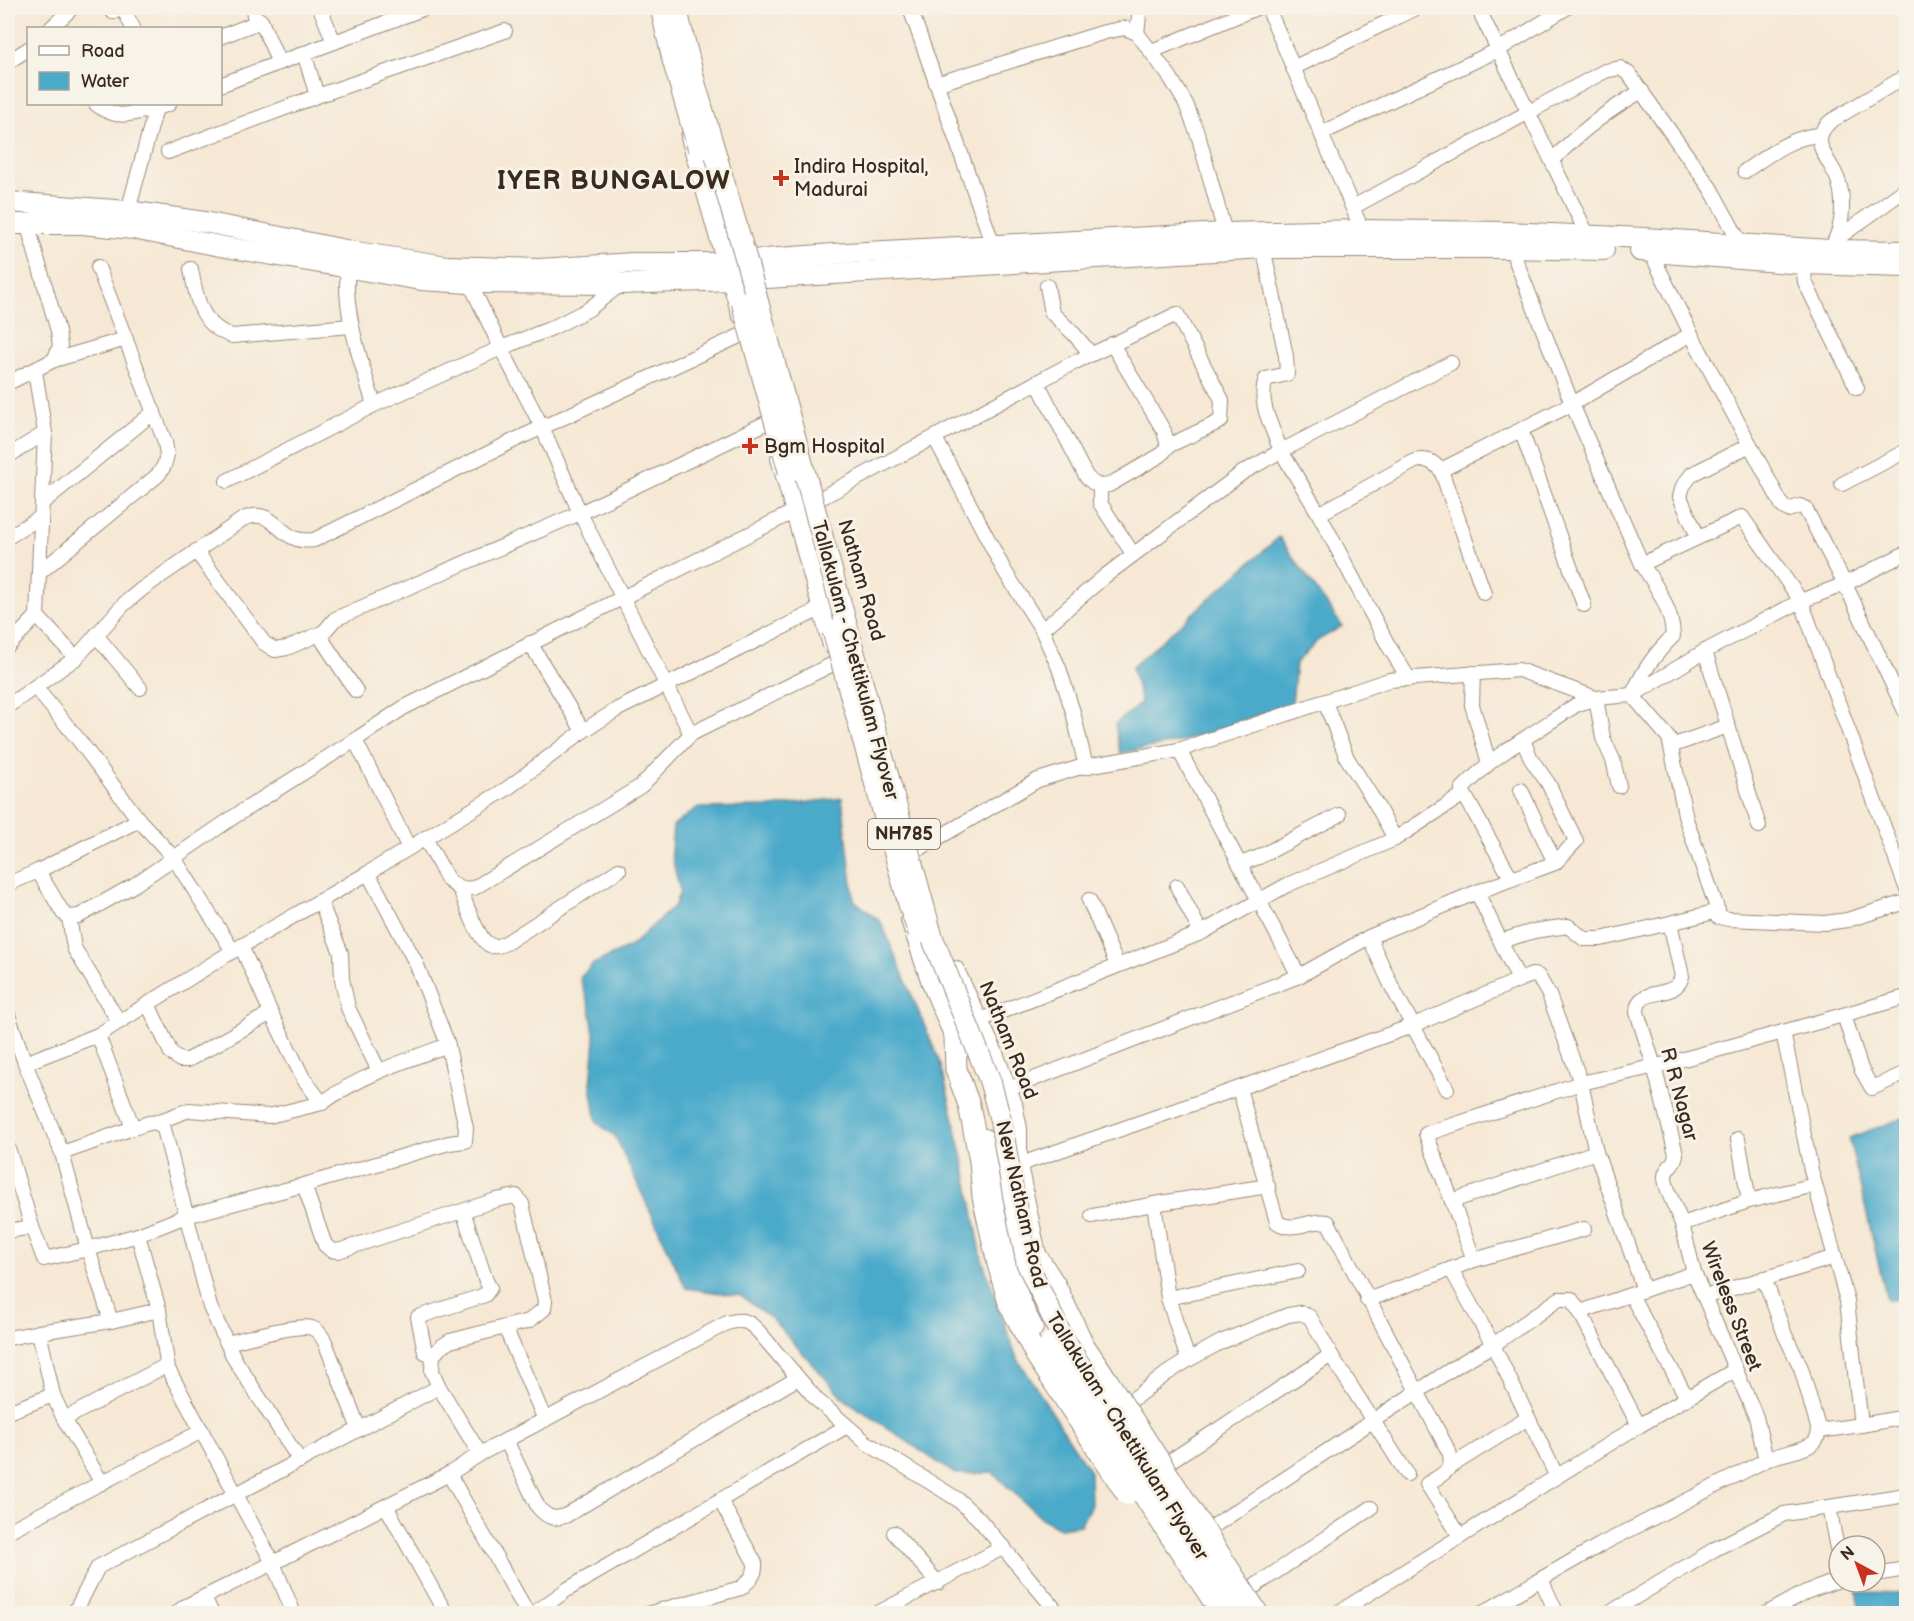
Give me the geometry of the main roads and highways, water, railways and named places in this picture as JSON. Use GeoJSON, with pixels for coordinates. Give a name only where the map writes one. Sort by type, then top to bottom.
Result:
{"type":"FeatureCollection","features":[{"type":"Feature","properties":{"kind":"highway","name":"Tallakulam - Chettikulam Flyover"},"geometry":{"type":"LineString","coordinates":[[661,8],[909,904],[933,971],[971,1058],[985,1100],[996,1146],[1004,1212],[1018,1274],[1041,1326],[1074,1385],[1222,1614]]}},
{"type":"Feature","properties":{"kind":"highway","name":"Tallakulam - Chettikulam Flyover"},"geometry":{"type":"LineString","coordinates":[[676,8],[695,84],[744,252],[932,938],[990,1081],[1001,1122],[1027,1263],[1067,1345],[1239,1605]]}},
{"type":"Feature","properties":{"kind":"highway"},"geometry":{"type":"LineString","coordinates":[[955,1039],[956,1069],[969,1105],[980,1161],[983,1197],[998,1264],[1010,1303],[1036,1355],[1125,1493],[1159,1517]]}},
{"type":"Feature","properties":{"kind":"highway"},"geometry":{"type":"LineString","coordinates":[[1037,1257],[1055,1285],[1083,1344],[1258,1614]]}},
{"type":"Feature","properties":{"kind":"main road"},"geometry":{"type":"LineString","coordinates":[[656,8],[688,130],[730,271]]}},
{"type":"Feature","properties":{"kind":"main road","name":"Natham Road"},"geometry":{"type":"LineString","coordinates":[[681,8],[691,52],[752,260],[914,852],[948,955],[980,1020],[1008,1089],[1018,1129],[1019,1161]]}},
{"type":"Feature","properties":{"kind":"main road"},"geometry":{"type":"LineString","coordinates":[[8,202],[128,211],[204,222],[356,252],[447,266],[539,269],[633,263],[678,264],[730,271],[757,279],[1262,240],[1362,230],[1506,232],[1740,244],[1829,253],[1906,267]]}},
{"type":"Feature","properties":{"kind":"main road"},"geometry":{"type":"LineString","coordinates":[[17,223],[82,224],[133,229],[421,280],[470,283],[621,284],[730,271],[752,260],[1225,233],[1262,240],[1650,251],[1803,264],[1829,253],[1906,251]]}},
{"type":"Feature","properties":{"kind":"main road","name":"New Natham Road"},"geometry":{"type":"LineString","coordinates":[[730,271],[905,906],[932,986],[977,1099],[992,1164],[996,1202],[1010,1267],[1024,1309],[1064,1387],[1167,1539],[1214,1614]]}},
{"type":"Feature","properties":{"kind":"main road","name":"New Natham Road"},"geometry":{"type":"LineString","coordinates":[[1019,1161],[1040,1268],[1079,1348],[1200,1535],[1239,1605],[1250,1614]]}},
{"type":"Feature","properties":{"kind":"water"},"geometry":{"type":"Polygon","coordinates":[[[1279,537],[1342,626],[1317,641],[1296,663],[1292,703],[1184,741],[1120,753],[1115,724],[1141,703],[1132,667],[1279,537]]]}},
{"type":"Feature","properties":{"kind":"water"},"geometry":{"type":"Polygon","coordinates":[[[842,798],[854,900],[881,922],[941,1065],[965,1167],[982,1259],[1016,1356],[1090,1472],[1091,1505],[1080,1525],[1060,1528],[1041,1518],[993,1473],[955,1474],[843,1398],[772,1319],[741,1296],[686,1288],[615,1136],[597,1123],[591,1085],[595,1039],[590,1008],[580,978],[593,964],[631,946],[675,905],[680,891],[671,853],[673,826],[697,808],[772,807],[842,798]]]}},
{"type":"Feature","properties":{"kind":"water"},"geometry":{"type":"Polygon","coordinates":[[[1906,1117],[1906,1299],[1887,1300],[1849,1138],[1906,1117]]]}},
{"type":"Feature","properties":{"kind":"water"},"geometry":{"type":"Polygon","coordinates":[[[1905,1593],[1906,1613],[1862,1613],[1857,1594],[1905,1593]]]}},
{"type":"Feature","properties":{"kind":"waterway"},"geometry":{"type":"LineString","coordinates":[[8,213],[45,214]]}},
{"type":"Feature","properties":{"kind":"waterway"},"geometry":{"type":"LineString","coordinates":[[818,265],[899,261]]}},
{"type":"Feature","properties":{"kind":"place","name":"Indira Hospital, Madurai"},"geometry":{"type":"Point","coordinates":[781,178]}},
{"type":"Feature","properties":{"kind":"place","name":"Bgm Hospital"},"geometry":{"type":"Point","coordinates":[750,446]}},
{"type":"Feature","properties":{"kind":"district","name":"IYER BUNGALOW"},"geometry":{"type":"Point","coordinates":[614,180]}}]}
